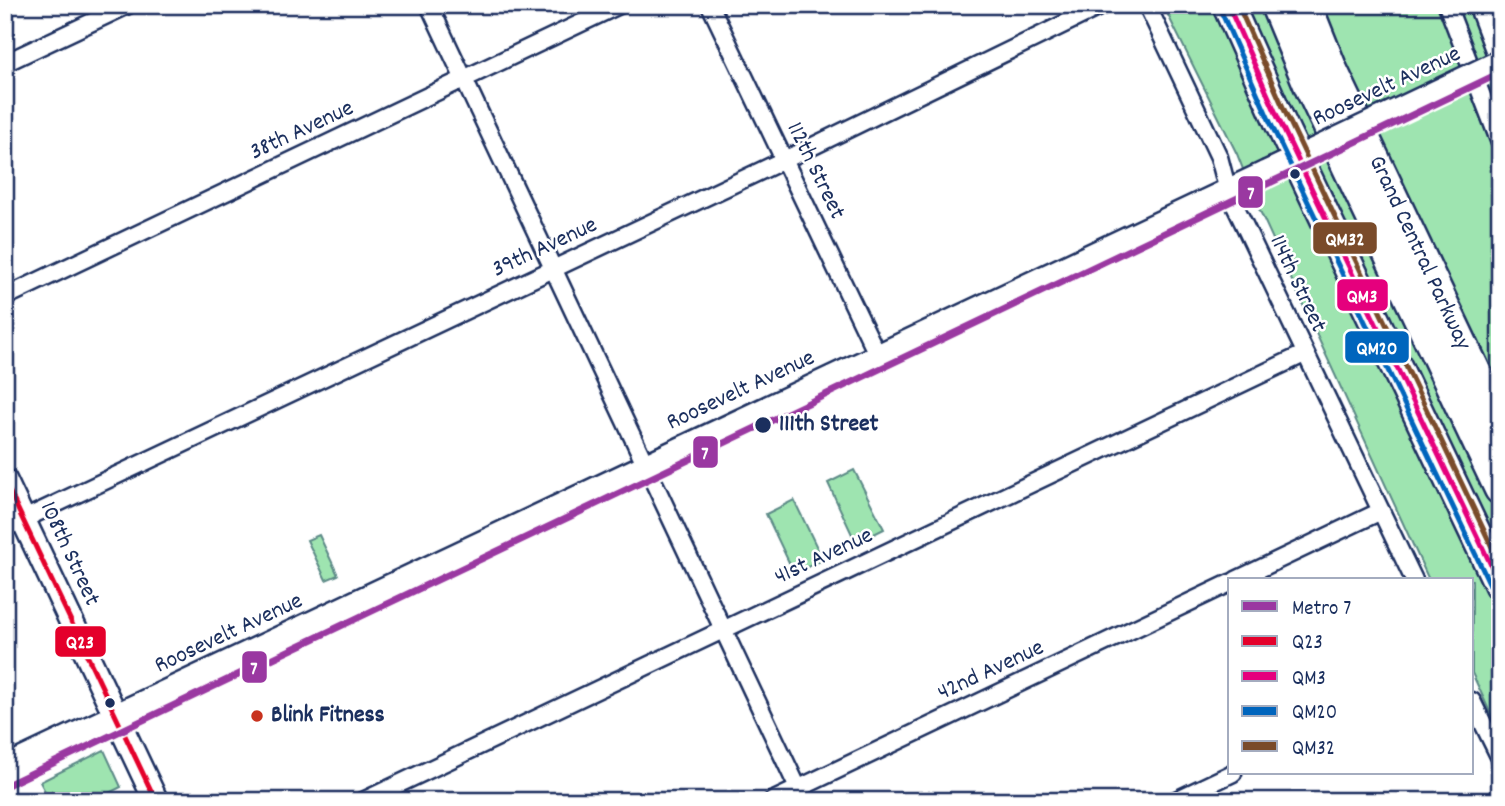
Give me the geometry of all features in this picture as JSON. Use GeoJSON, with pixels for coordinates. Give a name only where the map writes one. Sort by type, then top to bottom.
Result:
{"type":"FeatureCollection","features":[{"type":"Feature","properties":{"kind":"highway"},"geometry":{"type":"LineString","coordinates":[[1228,5],[1279,120],[1500,585]]}},
{"type":"Feature","properties":{"kind":"highway","name":"Grand Central Parkway"},"geometry":{"type":"LineString","coordinates":[[1276,5],[1320,111],[1500,489]]}},
{"type":"Feature","properties":{"kind":"highway","name":"Grand Central Parkway"},"geometry":{"type":"LineString","coordinates":[[1306,5],[1332,70],[1500,424]]}},
{"type":"Feature","properties":{"kind":"highway"},"geometry":{"type":"LineString","coordinates":[[1313,5],[1332,70]]}},
{"type":"Feature","properties":{"kind":"main road","name":"Roosevelt Avenue"},"geometry":{"type":"LineString","coordinates":[[5,768],[1500,64]]}},
{"type":"Feature","properties":{"kind":"main road","name":"108th Street"},"geometry":{"type":"LineString","coordinates":[[5,481],[15,524],[116,716],[156,801]]}},
{"type":"Feature","properties":{"kind":"street"},"geometry":{"type":"LineString","coordinates":[[5,64],[128,5]]}},
{"type":"Feature","properties":{"kind":"street"},"geometry":{"type":"LineString","coordinates":[[429,5],[644,466],[801,794]]}},
{"type":"Feature","properties":{"kind":"street","name":"38th Avenue"},"geometry":{"type":"LineString","coordinates":[[5,297],[619,5]]}},
{"type":"Feature","properties":{"kind":"street","name":"112th Street"},"geometry":{"type":"LineString","coordinates":[[710,5],[878,356]]}},
{"type":"Feature","properties":{"kind":"street","name":"39th Avenue"},"geometry":{"type":"LineString","coordinates":[[15,524],[784,160],[1103,5]]}},
{"type":"Feature","properties":{"kind":"street","name":"114th Street"},"geometry":{"type":"LineString","coordinates":[[1147,5],[1219,158],[1228,191],[1412,578]]}},
{"type":"Feature","properties":{"kind":"street"},"geometry":{"type":"LineString","coordinates":[[1447,5],[1500,143]]}},
{"type":"Feature","properties":{"kind":"street"},"geometry":{"type":"LineString","coordinates":[[1477,5],[1500,64]]}},
{"type":"Feature","properties":{"kind":"street","name":"41st Avenue"},"geometry":{"type":"LineString","coordinates":[[363,801],[1304,354]]}},
{"type":"Feature","properties":{"kind":"street"},"geometry":{"type":"LineString","coordinates":[[1240,578],[1381,511]]}},
{"type":"Feature","properties":{"kind":"street","name":"42nd Avenue"},"geometry":{"type":"LineString","coordinates":[[772,801],[801,794],[1228,584]]}},
{"type":"Feature","properties":{"kind":"street"},"geometry":{"type":"LineString","coordinates":[[1474,705],[1500,758]]}},
{"type":"Feature","properties":{"kind":"street"},"geometry":{"type":"LineString","coordinates":[[1174,801],[1231,774]]}},
{"type":"Feature","properties":{"kind":"green space"},"geometry":{"type":"Polygon","coordinates":[[[1163,5],[1500,5],[1500,734],[1474,677],[1474,578],[1428,578],[1255,200],[1237,154],[1163,5]]]}},
{"type":"Feature","properties":{"kind":"green space"},"geometry":{"type":"Polygon","coordinates":[[[854,470],[884,529],[856,543],[828,483],[854,470]]]}},
{"type":"Feature","properties":{"kind":"green space"},"geometry":{"type":"Polygon","coordinates":[[[794,500],[823,560],[794,573],[766,514],[794,500]]]}},
{"type":"Feature","properties":{"kind":"green space"},"geometry":{"type":"Polygon","coordinates":[[[319,535],[338,575],[326,580],[307,540],[319,535]]]}},
{"type":"Feature","properties":{"kind":"green space"},"geometry":{"type":"Polygon","coordinates":[[[104,750],[121,787],[93,801],[50,801],[40,782],[104,750]]]}},
{"type":"Feature","properties":{"kind":"metro line","name":"7"},"geometry":{"type":"LineString","coordinates":[[5,786],[1500,73]]}},
{"type":"Feature","properties":{"kind":"transit line","name":"QM3"},"geometry":{"type":"LineString","coordinates":[[1228,5],[1279,120],[1500,584]]}},
{"type":"Feature","properties":{"kind":"transit line","name":"QM32"},"geometry":{"type":"LineString","coordinates":[[1238,5],[1287,116],[1500,564]]}},
{"type":"Feature","properties":{"kind":"transit line","name":"QM20"},"geometry":{"type":"LineString","coordinates":[[1220,9],[1271,124],[1492,589]]}},
{"type":"Feature","properties":{"kind":"transit line","name":"Q23"},"geometry":{"type":"LineString","coordinates":[[5,482],[156,801]]}},
{"type":"Feature","properties":{"kind":"place","name":"111th Street"},"geometry":{"type":"Point","coordinates":[763,425]}},
{"type":"Feature","properties":{"kind":"place","name":"Blink Fitness"},"geometry":{"type":"Point","coordinates":[257,716]}}]}
